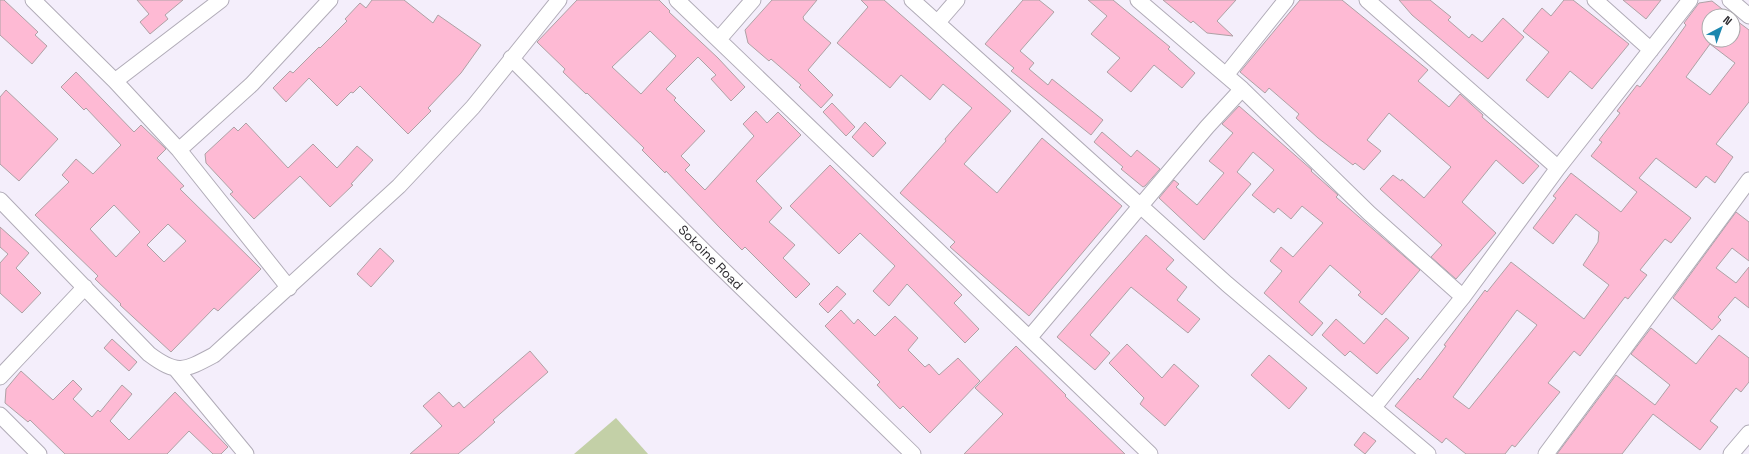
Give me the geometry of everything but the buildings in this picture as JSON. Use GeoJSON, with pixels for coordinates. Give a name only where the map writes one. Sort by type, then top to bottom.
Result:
{"type":"FeatureCollection","features":[{"type":"Feature","properties":{"kind":"street"},"geometry":{"type":"LineString","coordinates":[[33,0],[114,81],[178,150],[289,288]]}},
{"type":"Feature","properties":{"kind":"street"},"geometry":{"type":"LineString","coordinates":[[114,81],[221,0]]}},
{"type":"Feature","properties":{"kind":"street"},"geometry":{"type":"LineString","coordinates":[[178,150],[252,84],[330,0]]}},
{"type":"Feature","properties":{"kind":"street"},"geometry":{"type":"LineString","coordinates":[[0,200],[149,354],[164,365],[176,368],[194,366],[214,355],[399,186],[473,107],[559,0]]}},
{"type":"Feature","properties":{"kind":"street"},"geometry":{"type":"LineString","coordinates":[[677,0],[1030,337],[1142,451]]}},
{"type":"Feature","properties":{"kind":"street"},"geometry":{"type":"LineString","coordinates":[[718,39],[753,0]]}},
{"type":"Feature","properties":{"kind":"street"},"geometry":{"type":"LineString","coordinates":[[912,0],[1227,284],[1428,454]]}},
{"type":"Feature","properties":{"kind":"street"},"geometry":{"type":"LineString","coordinates":[[938,22],[957,0]]}},
{"type":"Feature","properties":{"kind":"street"},"geometry":{"type":"LineString","coordinates":[[1138,0],[1242,89],[1369,213],[1463,297]]}},
{"type":"Feature","properties":{"kind":"street"},"geometry":{"type":"LineString","coordinates":[[1226,75],[1286,0]]}},
{"type":"Feature","properties":{"kind":"street"},"geometry":{"type":"LineString","coordinates":[[1367,0],[1558,168]]}},
{"type":"Feature","properties":{"kind":"street"},"geometry":{"type":"LineString","coordinates":[[1595,0],[1651,50]]}},
{"type":"Feature","properties":{"kind":"street"},"geometry":{"type":"LineString","coordinates":[[1374,407],[1463,297],[1558,168],[1690,0]]}},
{"type":"Feature","properties":{"kind":"street"},"geometry":{"type":"LineString","coordinates":[[1730,0],[1749,16]]}},
{"type":"Feature","properties":{"kind":"street","name":"Sokoine Road"},"geometry":{"type":"LineString","coordinates":[[512,58],[707,254],[913,454]]}},
{"type":"Feature","properties":{"kind":"street"},"geometry":{"type":"LineString","coordinates":[[1030,337],[1207,127],[1242,89]]}},
{"type":"Feature","properties":{"kind":"street"},"geometry":{"type":"LineString","coordinates":[[1546,454],[1749,180]]}},
{"type":"Feature","properties":{"kind":"street"},"geometry":{"type":"LineString","coordinates":[[0,377],[85,287]]}},
{"type":"Feature","properties":{"kind":"street"},"geometry":{"type":"LineString","coordinates":[[176,368],[246,454]]}},
{"type":"Feature","properties":{"kind":"street"},"geometry":{"type":"LineString","coordinates":[[0,415],[39,454]]}},
{"type":"Feature","properties":{"kind":"street"},"geometry":{"type":"LineString","coordinates":[[1731,454],[1749,433]]}},
{"type":"Feature","properties":{"kind":"green space"},"geometry":{"type":"Polygon","coordinates":[[[616,418],[648,454],[574,454],[616,418]]]}}]}
